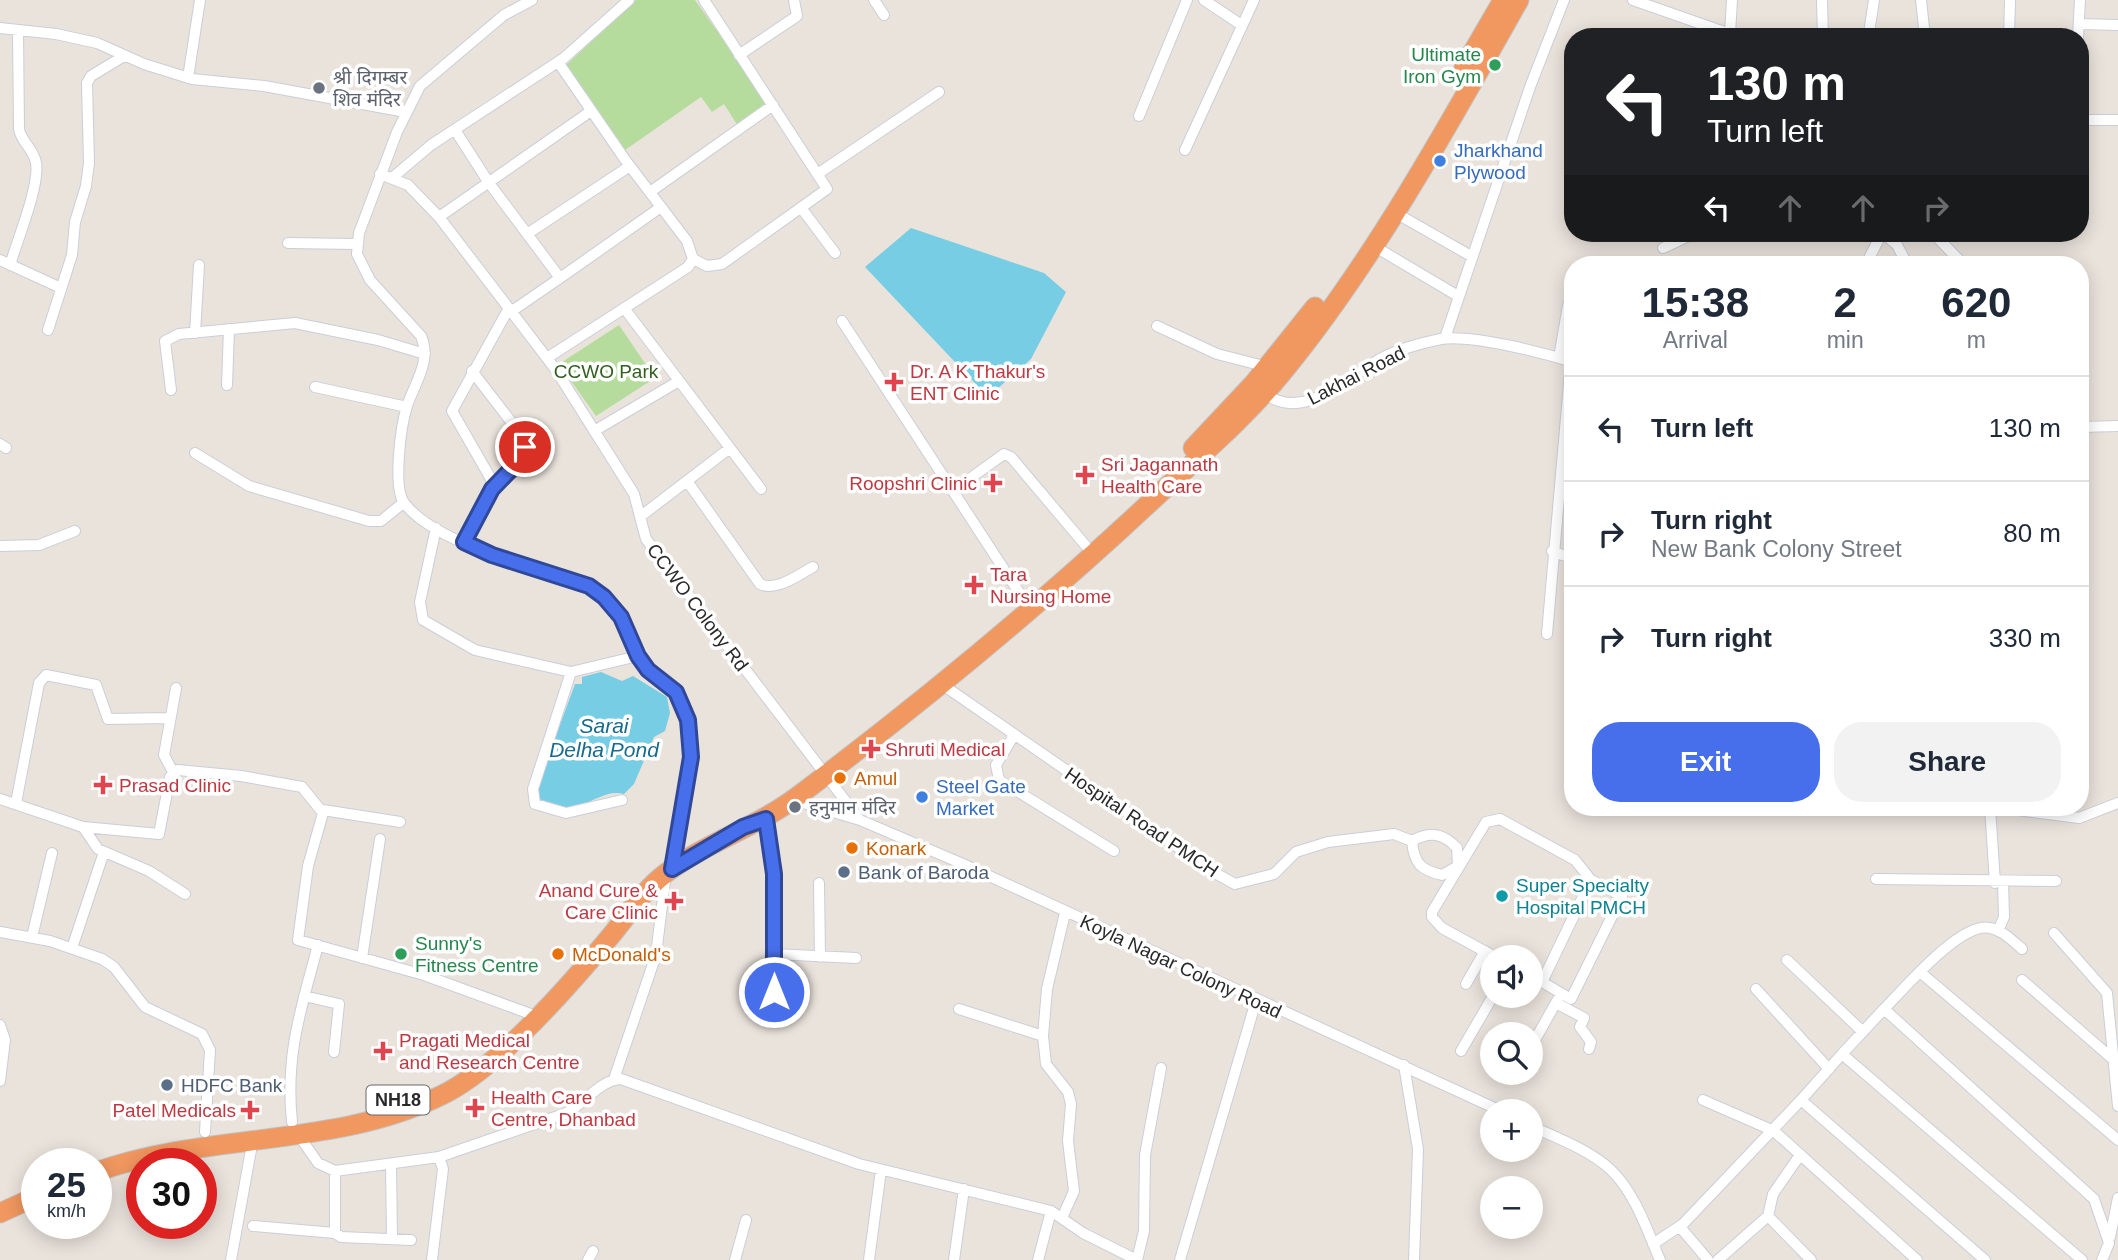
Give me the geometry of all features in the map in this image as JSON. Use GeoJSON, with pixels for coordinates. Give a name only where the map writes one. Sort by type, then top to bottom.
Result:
{"type":"FeatureCollection","features":[{"type":"Feature","properties":{"kind":"highway","name":"NH18"},"geometry":{"type":"LineString","coordinates":[[112,1168],[143,1157],[253,1139],[368,1108],[426,1090],[472,1064],[530,1014],[625,906],[641,896],[669,871],[743,827],[823,771],[940,683],[1048,588],[1259,388],[1268,367],[1312,311],[1370,227],[1503,0]]}},
{"type":"Feature","properties":{"kind":"highway","name":"NH18"},"geometry":{"type":"LineString","coordinates":[[743,827],[766,819],[793,800],[823,771],[1024,600],[1048,588],[1086,546],[1153,488],[1298,353],[1394,212],[1518,0]]}},
{"type":"Feature","properties":{"kind":"highway","name":"NH18"},"geometry":{"type":"LineString","coordinates":[[112,1164],[157,1141],[205,1132],[294,1127]]}},
{"type":"Feature","properties":{"kind":"highway"},"geometry":{"type":"LineString","coordinates":[[0,1199],[21,1190]]}},
{"type":"Feature","properties":{"kind":"highway"},"geometry":{"type":"LineString","coordinates":[[0,1213],[21,1203]]}},
{"type":"Feature","properties":{"kind":"street"},"geometry":{"type":"LineString","coordinates":[[188,78],[200,0]]}},
{"type":"Feature","properties":{"kind":"street"},"geometry":{"type":"LineString","coordinates":[[318,945],[292,1042],[289,1092],[294,1127],[318,1163],[335,1171],[439,1157],[564,1114],[614,1079],[656,955],[691,757],[688,720],[676,692],[648,670],[638,656],[621,617],[604,597],[589,586],[492,555],[464,542],[436,528],[403,503],[398,484],[407,407],[424,364],[425,354],[421,336],[370,281],[360,263],[356,244],[380,174],[406,112],[425,80],[504,15],[532,0]]}},
{"type":"Feature","properties":{"kind":"street"},"geometry":{"type":"LineString","coordinates":[[393,178],[431,145],[558,62],[629,0]]}},
{"type":"Feature","properties":{"kind":"street"},"geometry":{"type":"LineString","coordinates":[[558,62],[630,166],[687,241],[693,259],[707,266],[722,264],[825,193],[827,185],[704,0]]}},
{"type":"Feature","properties":{"kind":"street"},"geometry":{"type":"LineString","coordinates":[[739,55],[797,16],[794,0]]}},
{"type":"Feature","properties":{"kind":"street"},"geometry":{"type":"LineString","coordinates":[[874,0],[884,15]]}},
{"type":"Feature","properties":{"kind":"street"},"geometry":{"type":"LineString","coordinates":[[1139,117],[1187,0]]}},
{"type":"Feature","properties":{"kind":"street"},"geometry":{"type":"LineString","coordinates":[[1204,0],[1240,24]]}},
{"type":"Feature","properties":{"kind":"street"},"geometry":{"type":"LineString","coordinates":[[1185,150],[1240,24],[1254,0]]}},
{"type":"Feature","properties":{"kind":"street"},"geometry":{"type":"LineString","coordinates":[[1445,338],[1548,36],[1564,0]]}},
{"type":"Feature","properties":{"kind":"street"},"geometry":{"type":"LineString","coordinates":[[1633,0],[1712,28]]}},
{"type":"Feature","properties":{"kind":"street"},"geometry":{"type":"LineString","coordinates":[[1730,28],[1732,0]]}},
{"type":"Feature","properties":{"kind":"street"},"geometry":{"type":"LineString","coordinates":[[1822,0],[1824,28]]}},
{"type":"Feature","properties":{"kind":"street"},"geometry":{"type":"LineString","coordinates":[[1870,28],[1874,0]]}},
{"type":"Feature","properties":{"kind":"street"},"geometry":{"type":"LineString","coordinates":[[1921,0],[1924,28]]}},
{"type":"Feature","properties":{"kind":"street"},"geometry":{"type":"LineString","coordinates":[[2009,28],[2010,0]]}},
{"type":"Feature","properties":{"kind":"street"},"geometry":{"type":"LineString","coordinates":[[2079,28],[2080,0]]}},
{"type":"Feature","properties":{"kind":"street"},"geometry":{"type":"LineString","coordinates":[[2079,24],[2118,25]]}},
{"type":"Feature","properties":{"kind":"street"},"geometry":{"type":"LineString","coordinates":[[0,28],[97,43],[124,56],[188,78],[283,89],[406,112]]}},
{"type":"Feature","properties":{"kind":"street"},"geometry":{"type":"LineString","coordinates":[[18,30],[19,129],[21,137],[33,152],[37,172],[5,262],[61,288]]}},
{"type":"Feature","properties":{"kind":"street"},"geometry":{"type":"LineString","coordinates":[[48,330],[72,255],[73,232],[88,174],[87,83],[96,73],[124,56]]}},
{"type":"Feature","properties":{"kind":"street"},"geometry":{"type":"LineString","coordinates":[[819,173],[939,92]]}},
{"type":"Feature","properties":{"kind":"street"},"geometry":{"type":"LineString","coordinates":[[650,192],[773,104]]}},
{"type":"Feature","properties":{"kind":"street"},"geometry":{"type":"LineString","coordinates":[[439,217],[591,111]]}},
{"type":"Feature","properties":{"kind":"street"},"geometry":{"type":"LineString","coordinates":[[2089,120],[2118,120]]}},
{"type":"Feature","properties":{"kind":"street"},"geometry":{"type":"LineString","coordinates":[[455,130],[489,183],[560,278]]}},
{"type":"Feature","properties":{"kind":"street"},"geometry":{"type":"LineString","coordinates":[[527,234],[630,166]]}},
{"type":"Feature","properties":{"kind":"street","name":"CCWO Colony Rd"},"geometry":{"type":"LineString","coordinates":[[380,174],[408,185],[439,217],[547,358],[634,494],[646,539],[823,771]]}},
{"type":"Feature","properties":{"kind":"street"},"geometry":{"type":"LineString","coordinates":[[492,489],[488,471],[452,411],[472,371],[510,309],[560,278],[661,207]]}},
{"type":"Feature","properties":{"kind":"street"},"geometry":{"type":"LineString","coordinates":[[802,209],[835,253]]}},
{"type":"Feature","properties":{"kind":"street"},"geometry":{"type":"LineString","coordinates":[[1394,212],[1471,256]]}},
{"type":"Feature","properties":{"kind":"street"},"geometry":{"type":"LineString","coordinates":[[1663,248],[1676,242]]}},
{"type":"Feature","properties":{"kind":"street"},"geometry":{"type":"LineString","coordinates":[[1942,242],[1955,256]]}},
{"type":"Feature","properties":{"kind":"street"},"geometry":{"type":"LineString","coordinates":[[288,243],[356,244]]}},
{"type":"Feature","properties":{"kind":"street"},"geometry":{"type":"LineString","coordinates":[[1372,245],[1458,296]]}},
{"type":"Feature","properties":{"kind":"street"},"geometry":{"type":"LineString","coordinates":[[547,358],[688,267],[693,259]]}},
{"type":"Feature","properties":{"kind":"street"},"geometry":{"type":"LineString","coordinates":[[195,332],[199,265]]}},
{"type":"Feature","properties":{"kind":"street"},"geometry":{"type":"LineString","coordinates":[[624,308],[761,489]]}},
{"type":"Feature","properties":{"kind":"street"},"geometry":{"type":"LineString","coordinates":[[842,321],[1024,600]]}},
{"type":"Feature","properties":{"kind":"street"},"geometry":{"type":"LineString","coordinates":[[171,390],[165,341],[172,335],[303,324],[425,354]]}},
{"type":"Feature","properties":{"kind":"street"},"geometry":{"type":"LineString","coordinates":[[1157,326],[1217,354],[1268,367]]}},
{"type":"Feature","properties":{"kind":"street"},"geometry":{"type":"LineString","coordinates":[[1559,358],[1564,329]]}},
{"type":"Feature","properties":{"kind":"street"},"geometry":{"type":"LineString","coordinates":[[227,385],[229,330]]}},
{"type":"Feature","properties":{"kind":"street","name":"Lakhai Road"},"geometry":{"type":"LineString","coordinates":[[1259,388],[1276,402],[1300,403],[1337,388],[1400,350],[1445,338],[1564,360]]}},
{"type":"Feature","properties":{"kind":"street"},"geometry":{"type":"LineString","coordinates":[[464,542],[492,489],[523,457],[525,447],[522,436],[472,371]]}},
{"type":"Feature","properties":{"kind":"street"},"geometry":{"type":"LineString","coordinates":[[594,431],[679,381]]}},
{"type":"Feature","properties":{"kind":"street"},"geometry":{"type":"LineString","coordinates":[[315,387],[407,407]]}},
{"type":"Feature","properties":{"kind":"street"},"geometry":{"type":"LineString","coordinates":[[2089,428],[2118,426]]}},
{"type":"Feature","properties":{"kind":"street"},"geometry":{"type":"LineString","coordinates":[[641,516],[730,448]]}},
{"type":"Feature","properties":{"kind":"street"},"geometry":{"type":"LineString","coordinates":[[195,453],[250,486],[369,521],[381,521],[403,503]]}},
{"type":"Feature","properties":{"kind":"street"},"geometry":{"type":"LineString","coordinates":[[954,490],[1004,454],[1011,457],[1086,546]]}},
{"type":"Feature","properties":{"kind":"street"},"geometry":{"type":"LineString","coordinates":[[1547,634],[1552,551],[1564,477]]}},
{"type":"Feature","properties":{"kind":"street"},"geometry":{"type":"LineString","coordinates":[[687,481],[760,584],[767,588],[813,567]]}},
{"type":"Feature","properties":{"kind":"street"},"geometry":{"type":"LineString","coordinates":[[436,528],[420,602],[423,620],[475,650],[571,672],[638,656]]}},
{"type":"Feature","properties":{"kind":"street"},"geometry":{"type":"LineString","coordinates":[[0,546],[39,545],[75,531]]}},
{"type":"Feature","properties":{"kind":"street"},"geometry":{"type":"LineString","coordinates":[[1552,551],[1564,556]]}},
{"type":"Feature","properties":{"kind":"street"},"geometry":{"type":"LineString","coordinates":[[571,672],[533,789],[535,804],[566,813],[622,800]]}},
{"type":"Feature","properties":{"kind":"street"},"geometry":{"type":"LineString","coordinates":[[16,803],[39,684],[47,675],[96,685],[108,719],[170,718]]}},
{"type":"Feature","properties":{"kind":"street","name":"Hospital Road PMCH"},"geometry":{"type":"LineString","coordinates":[[940,683],[1234,884],[1274,874],[1296,852],[1328,842],[1394,834],[1412,841]]}},
{"type":"Feature","properties":{"kind":"street"},"geometry":{"type":"LineString","coordinates":[[0,799],[83,827],[159,834],[173,772],[164,755],[176,688]]}},
{"type":"Feature","properties":{"kind":"street"},"geometry":{"type":"LineString","coordinates":[[1014,735],[996,765],[999,780],[1114,851]]}},
{"type":"Feature","properties":{"kind":"street"},"geometry":{"type":"LineString","coordinates":[[173,772],[201,770],[302,787],[312,802],[323,810],[400,822]]}},
{"type":"Feature","properties":{"kind":"street","name":"Koyla Nagar Colony Road"},"geometry":{"type":"LineString","coordinates":[[823,771],[860,820]]}},
{"type":"Feature","properties":{"kind":"street","name":"Koyla Nagar Colony Road"},"geometry":{"type":"LineString","coordinates":[[793,800],[860,820],[1480,1101]]}},
{"type":"Feature","properties":{"kind":"street"},"geometry":{"type":"LineString","coordinates":[[2089,814],[2118,803]]}},
{"type":"Feature","properties":{"kind":"street"},"geometry":{"type":"LineString","coordinates":[[323,810],[308,866],[298,940],[424,975],[530,1014]]}},
{"type":"Feature","properties":{"kind":"street"},"geometry":{"type":"LineString","coordinates":[[1993,816],[2004,917],[1998,931]]}},
{"type":"Feature","properties":{"kind":"street"},"geometry":{"type":"LineString","coordinates":[[2063,816],[2084,816]]}},
{"type":"Feature","properties":{"kind":"street"},"geometry":{"type":"LineString","coordinates":[[766,819],[773,864],[774,992]]}},
{"type":"Feature","properties":{"kind":"street"},"geometry":{"type":"LineString","coordinates":[[1480,949],[1442,928],[1432,918],[1458,866],[1486,822],[1500,819],[1575,860],[1591,880],[1622,896],[1572,999],[1559,998]]}},
{"type":"Feature","properties":{"kind":"street"},"geometry":{"type":"LineString","coordinates":[[83,827],[93,845],[164,879],[185,894]]}},
{"type":"Feature","properties":{"kind":"street"},"geometry":{"type":"LineString","coordinates":[[1430,833],[1447,838],[1457,848],[1458,866],[1442,875],[1423,870],[1413,858],[1412,841],[1430,833]]}},
{"type":"Feature","properties":{"kind":"street"},"geometry":{"type":"LineString","coordinates":[[362,958],[380,839]]}},
{"type":"Feature","properties":{"kind":"street"},"geometry":{"type":"LineString","coordinates":[[72,947],[104,852]]}},
{"type":"Feature","properties":{"kind":"street"},"geometry":{"type":"LineString","coordinates":[[32,937],[52,853]]}},
{"type":"Feature","properties":{"kind":"street"},"geometry":{"type":"LineString","coordinates":[[1876,879],[2056,881]]}},
{"type":"Feature","properties":{"kind":"street"},"geometry":{"type":"LineString","coordinates":[[1543,967],[1591,880]]}},
{"type":"Feature","properties":{"kind":"street"},"geometry":{"type":"LineString","coordinates":[[819,883],[820,957]]}},
{"type":"Feature","properties":{"kind":"street"},"geometry":{"type":"LineString","coordinates":[[1062,1218],[1074,1191],[1068,1141],[1071,1104],[1068,1092],[1046,1064],[1043,1036],[1047,989],[1065,913]]}},
{"type":"Feature","properties":{"kind":"street"},"geometry":{"type":"LineString","coordinates":[[1653,1244],[1679,1227],[1774,1131],[1920,972],[1973,928],[1989,927],[2022,949]]}},
{"type":"Feature","properties":{"kind":"street"},"geometry":{"type":"LineString","coordinates":[[0,932],[72,947],[114,967],[145,1007],[202,1034],[208,1041],[210,1050],[205,1132]]}},
{"type":"Feature","properties":{"kind":"street"},"geometry":{"type":"LineString","coordinates":[[2054,933],[2107,993],[2118,1107]]}},
{"type":"Feature","properties":{"kind":"street"},"geometry":{"type":"LineString","coordinates":[[774,954],[856,958]]}},
{"type":"Feature","properties":{"kind":"street"},"geometry":{"type":"LineString","coordinates":[[1787,960],[1863,1032]]}},
{"type":"Feature","properties":{"kind":"street"},"geometry":{"type":"LineString","coordinates":[[1466,984],[1480,966]]}},
{"type":"Feature","properties":{"kind":"street"},"geometry":{"type":"LineString","coordinates":[[1920,972],[2118,1140]]}},
{"type":"Feature","properties":{"kind":"street"},"geometry":{"type":"LineString","coordinates":[[2022,980],[2115,1061]]}},
{"type":"Feature","properties":{"kind":"street"},"geometry":{"type":"LineString","coordinates":[[1543,987],[1584,1018],[1580,1027],[1591,1042],[1589,1049]]}},
{"type":"Feature","properties":{"kind":"street"},"geometry":{"type":"LineString","coordinates":[[1756,989],[1829,1069]]}},
{"type":"Feature","properties":{"kind":"street"},"geometry":{"type":"LineString","coordinates":[[304,996],[339,1004],[334,1052]]}},
{"type":"Feature","properties":{"kind":"street"},"geometry":{"type":"LineString","coordinates":[[1543,1026],[1559,998]]}},
{"type":"Feature","properties":{"kind":"street"},"geometry":{"type":"LineString","coordinates":[[1180,1260],[1256,1001]]}},
{"type":"Feature","properties":{"kind":"street"},"geometry":{"type":"LineString","coordinates":[[1461,1051],[1486,1008]]}},
{"type":"Feature","properties":{"kind":"street"},"geometry":{"type":"LineString","coordinates":[[959,1009],[1043,1036]]}},
{"type":"Feature","properties":{"kind":"street"},"geometry":{"type":"LineString","coordinates":[[1884,1009],[2094,1199],[2109,1243]]}},
{"type":"Feature","properties":{"kind":"street"},"geometry":{"type":"LineString","coordinates":[[0,1025],[5,1040],[0,1080]]}},
{"type":"Feature","properties":{"kind":"street"},"geometry":{"type":"LineString","coordinates":[[1842,1054],[2082,1260]]}},
{"type":"Feature","properties":{"kind":"street"},"geometry":{"type":"LineString","coordinates":[[1404,1065],[1418,1149],[1414,1260]]}},
{"type":"Feature","properties":{"kind":"street"},"geometry":{"type":"LineString","coordinates":[[614,1079],[627,1080],[811,1148],[881,1170],[1051,1211],[1083,1233],[1137,1260],[1144,1231],[1145,1155],[1161,1068]]}},
{"type":"Feature","properties":{"kind":"street"},"geometry":{"type":"LineString","coordinates":[[1703,1100],[1774,1131],[1917,1260]]}},
{"type":"Feature","properties":{"kind":"street"},"geometry":{"type":"LineString","coordinates":[[1801,1100],[1985,1260]]}},
{"type":"Feature","properties":{"kind":"street"},"geometry":{"type":"LineString","coordinates":[[1543,1132],[1609,1168],[1627,1190],[1660,1260]]}},
{"type":"Feature","properties":{"kind":"street"},"geometry":{"type":"LineString","coordinates":[[230,1260],[253,1139]]}},
{"type":"Feature","properties":{"kind":"street"},"geometry":{"type":"LineString","coordinates":[[1718,1260],[1768,1216],[1773,1194],[1800,1155]]}},
{"type":"Feature","properties":{"kind":"street"},"geometry":{"type":"LineString","coordinates":[[432,1260],[443,1169],[439,1157]]}},
{"type":"Feature","properties":{"kind":"street"},"geometry":{"type":"LineString","coordinates":[[391,1165],[392,1238]]}},
{"type":"Feature","properties":{"kind":"street"},"geometry":{"type":"LineString","coordinates":[[869,1260],[881,1170]]}},
{"type":"Feature","properties":{"kind":"street"},"geometry":{"type":"LineString","coordinates":[[335,1171],[335,1233]]}},
{"type":"Feature","properties":{"kind":"street"},"geometry":{"type":"LineString","coordinates":[[954,1260],[964,1189]]}},
{"type":"Feature","properties":{"kind":"street"},"geometry":{"type":"LineString","coordinates":[[2094,1199],[2117,1203],[2109,1243],[2102,1260]]}},
{"type":"Feature","properties":{"kind":"street"},"geometry":{"type":"LineString","coordinates":[[1038,1260],[1051,1211]]}},
{"type":"Feature","properties":{"kind":"street"},"geometry":{"type":"LineString","coordinates":[[1768,1216],[1811,1260]]}},
{"type":"Feature","properties":{"kind":"street"},"geometry":{"type":"LineString","coordinates":[[735,1260],[746,1220]]}},
{"type":"Feature","properties":{"kind":"street"},"geometry":{"type":"LineString","coordinates":[[253,1226],[335,1233],[341,1237],[411,1240]]}},
{"type":"Feature","properties":{"kind":"street"},"geometry":{"type":"LineString","coordinates":[[1679,1227],[1708,1260]]}},
{"type":"Feature","properties":{"kind":"green space"},"geometry":{"type":"Polygon","coordinates":[[[636,0],[695,0],[768,103],[738,126],[724,104],[712,112],[701,97],[625,150],[565,66],[636,0]]]}},
{"type":"Feature","properties":{"kind":"green space","name":"CCWO Park"},"geometry":{"type":"Polygon","coordinates":[[[619,325],[655,378],[596,416],[559,364],[619,325]]]}},
{"type":"Feature","properties":{"kind":"water"},"geometry":{"type":"Polygon","coordinates":[[[911,228],[1044,273],[1066,292],[1031,359],[988,397],[865,267],[911,228]]]}},
{"type":"Feature","properties":{"kind":"water","name":"Sarai Delha Pond"},"geometry":{"type":"Polygon","coordinates":[[[601,672],[622,681],[633,676],[667,697],[670,713],[665,731],[654,737],[634,784],[624,794],[607,794],[570,807],[559,807],[537,800],[536,790],[575,684],[582,684],[582,677],[601,672]]]}},
{"type":"Feature","properties":{"kind":"place","name":"Ultimate Iron Gym"},"geometry":{"type":"Point","coordinates":[1495,65]}},
{"type":"Feature","properties":{"kind":"place","name":"श्री दिगम्बर शिव मंदिर"},"geometry":{"type":"Point","coordinates":[319,88]}},
{"type":"Feature","properties":{"kind":"place","name":"Jharkhand Plywood"},"geometry":{"type":"Point","coordinates":[1440,161]}},
{"type":"Feature","properties":{"kind":"place","name":"Dr. A K Thakur's ENT Clinic"},"geometry":{"type":"Point","coordinates":[894,382]}},
{"type":"Feature","properties":{"kind":"place","name":"Sri Jagannath Health Care"},"geometry":{"type":"Point","coordinates":[1085,475]}},
{"type":"Feature","properties":{"kind":"place","name":"Roopshri Clinic"},"geometry":{"type":"Point","coordinates":[993,483]}},
{"type":"Feature","properties":{"kind":"place","name":"Tara Nursing Home"},"geometry":{"type":"Point","coordinates":[974,585]}},
{"type":"Feature","properties":{"kind":"place","name":"Shruti Medical"},"geometry":{"type":"Point","coordinates":[871,749]}},
{"type":"Feature","properties":{"kind":"place","name":"Amul"},"geometry":{"type":"Point","coordinates":[840,778]}},
{"type":"Feature","properties":{"kind":"place","name":"Prasad Clinic"},"geometry":{"type":"Point","coordinates":[103,785]}},
{"type":"Feature","properties":{"kind":"place","name":"Steel Gate Market"},"geometry":{"type":"Point","coordinates":[922,797]}},
{"type":"Feature","properties":{"kind":"place","name":"हनुमान मंदिर"},"geometry":{"type":"Point","coordinates":[795,807]}},
{"type":"Feature","properties":{"kind":"place","name":"Konark"},"geometry":{"type":"Point","coordinates":[852,848]}},
{"type":"Feature","properties":{"kind":"place","name":"Bank of Baroda"},"geometry":{"type":"Point","coordinates":[844,872]}},
{"type":"Feature","properties":{"kind":"place","name":"Super Specialty Hospital PMCH"},"geometry":{"type":"Point","coordinates":[1502,896]}},
{"type":"Feature","properties":{"kind":"place","name":"Anand Cure & Care Clinic"},"geometry":{"type":"Point","coordinates":[674,901]}},
{"type":"Feature","properties":{"kind":"place","name":"Sunny's Fitness Centre"},"geometry":{"type":"Point","coordinates":[401,954]}},
{"type":"Feature","properties":{"kind":"place","name":"McDonald's"},"geometry":{"type":"Point","coordinates":[558,954]}},
{"type":"Feature","properties":{"kind":"place","name":"Pragati Medical and Research Centre"},"geometry":{"type":"Point","coordinates":[383,1051]}},
{"type":"Feature","properties":{"kind":"place","name":"HDFC Bank"},"geometry":{"type":"Point","coordinates":[167,1085]}},
{"type":"Feature","properties":{"kind":"place","name":"Health Care Centre, Dhanbad"},"geometry":{"type":"Point","coordinates":[475,1108]}},
{"type":"Feature","properties":{"kind":"place","name":"Patel Medicals"},"geometry":{"type":"Point","coordinates":[250,1110]}},
{"type":"Feature","properties":{"kind":"route"},"geometry":{"type":"LineString","coordinates":[[525,447],[523,457],[492,489],[464,542],[492,555],[589,586],[604,597],[621,617],[629,629],[638,656],[648,670],[676,692],[688,720],[691,757],[672,869],[743,827],[766,819],[774,874],[774,992]]}}]}
